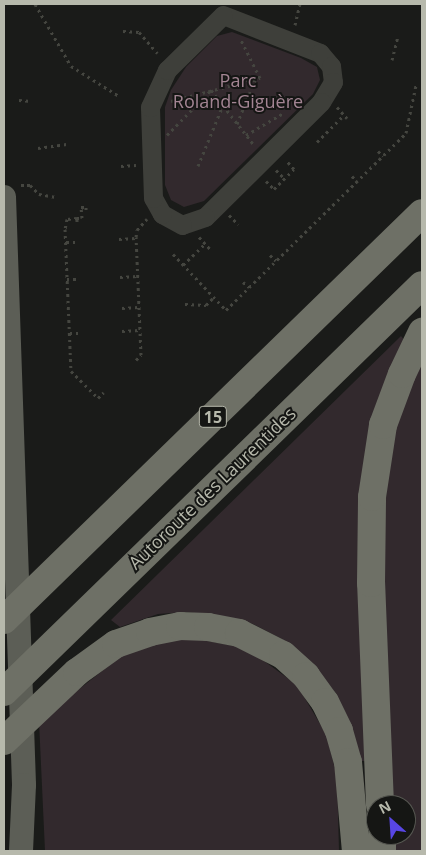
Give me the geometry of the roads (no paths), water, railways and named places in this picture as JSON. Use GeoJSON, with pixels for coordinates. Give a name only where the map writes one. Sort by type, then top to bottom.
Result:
{"type":"FeatureCollection","features":[{"type":"Feature","properties":{"kind":"highway","name":"15"},"geometry":{"type":"LineString","coordinates":[[4,620],[422,213]]}},
{"type":"Feature","properties":{"kind":"highway","name":"Autoroute des Laurentides"},"geometry":{"type":"LineString","coordinates":[[4,692],[422,285]]}},
{"type":"Feature","properties":{"kind":"highway"},"geometry":{"type":"LineString","coordinates":[[380,795],[371,583],[372,497],[383,425],[402,374],[422,332]]}},
{"type":"Feature","properties":{"kind":"highway"},"geometry":{"type":"LineString","coordinates":[[13,746],[77,672],[116,644],[171,627],[208,627],[239,633],[269,646],[291,662],[314,684],[330,711],[348,762],[356,851]]}},
{"type":"Feature","properties":{"kind":"main road"},"geometry":{"type":"LineString","coordinates":[[12,192],[13,746],[21,851]]}},
{"type":"Feature","properties":{"kind":"street"},"geometry":{"type":"LineString","coordinates":[[226,9],[320,53],[331,66],[334,82],[321,102],[205,216],[182,225],[162,214],[153,198],[150,107],[167,70],[226,9]]}},
{"type":"Feature","properties":{"kind":"park label","name":"Parc Roland-Giguère"},"geometry":{"type":"Point","coordinates":[238,91]}}]}
